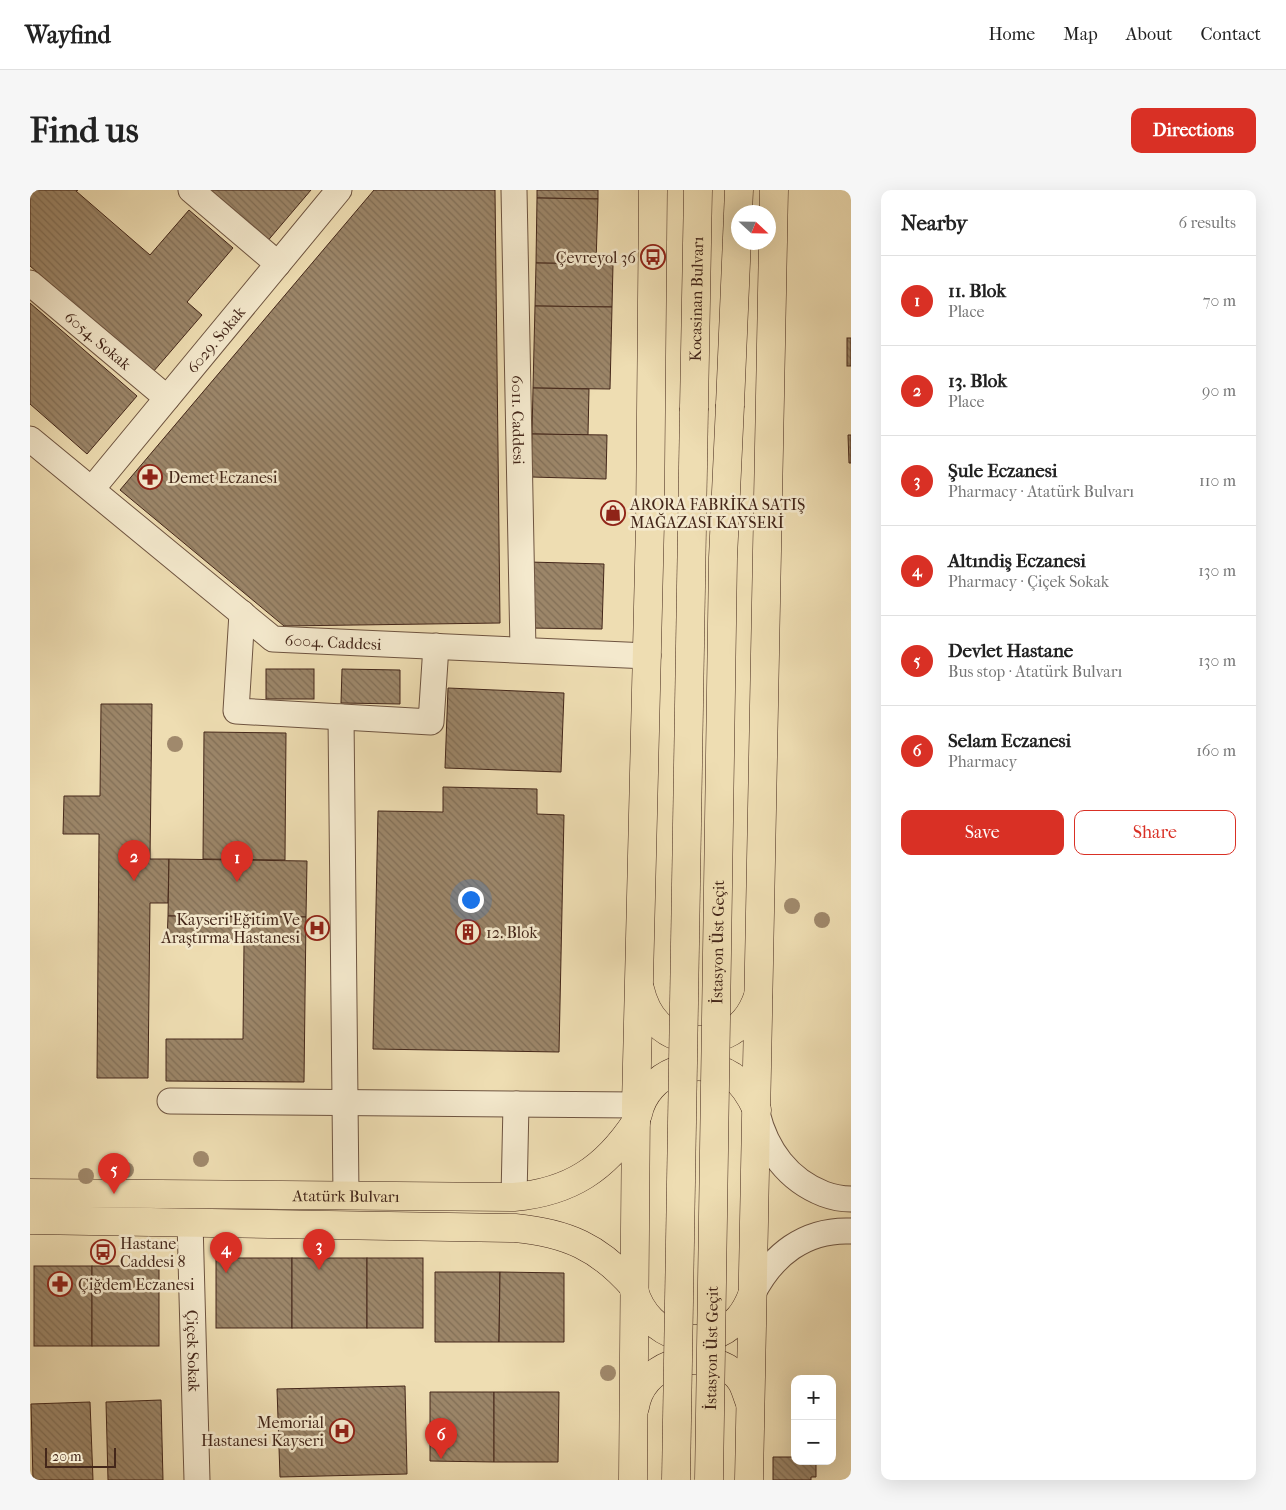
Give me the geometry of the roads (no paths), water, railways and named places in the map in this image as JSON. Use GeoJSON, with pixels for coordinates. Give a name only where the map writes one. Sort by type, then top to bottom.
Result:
{"type":"FeatureCollection","features":[{"type":"Feature","properties":{"kind":"main road"},"geometry":{"type":"LineString","coordinates":[[633,1480],[636,1114],[648,656],[653,190]]}},
{"type":"Feature","properties":{"kind":"main road","name":"Kocasinan Bulvarı"},"geometry":{"type":"LineString","coordinates":[[694,408],[698,190]]}},
{"type":"Feature","properties":{"kind":"main road","name":"İstasyon Üst Geçit"},"geometry":{"type":"LineString","coordinates":[[709,1480],[723,558],[739,190]]}},
{"type":"Feature","properties":{"kind":"main road"},"geometry":{"type":"LineString","coordinates":[[749,1480],[774,190]]}},
{"type":"Feature","properties":{"kind":"main road","name":"İstasyon Üst Geçit"},"geometry":{"type":"LineString","coordinates":[[676,1480],[694,408]]}},
{"type":"Feature","properties":{"kind":"main road"},"geometry":{"type":"LineString","coordinates":[[638,986],[643,1002],[658,1024],[681,1038],[694,1040],[708,1040],[734,1030],[753,1010],[759,994]]}},
{"type":"Feature","properties":{"kind":"main road"},"geometry":{"type":"LineString","coordinates":[[636,1114],[650,1087],[660,1078],[683,1068],[696,1066],[709,1067],[734,1077],[751,1098],[756,1110]]}},
{"type":"Feature","properties":{"kind":"main road","name":"Atatürk Bulvarı"},"geometry":{"type":"LineString","coordinates":[[30,1193],[514,1197],[535,1195],[549,1192],[575,1181],[593,1170],[610,1156],[624,1140],[636,1114]]}},
{"type":"Feature","properties":{"kind":"main road","name":"Atatürk Bulvarı"},"geometry":{"type":"LineString","coordinates":[[30,1220],[515,1228],[539,1230],[562,1236],[584,1246],[602,1257],[634,1287]]}},
{"type":"Feature","properties":{"kind":"main road"},"geometry":{"type":"LineString","coordinates":[[634,1287],[637,1300],[652,1322],[669,1333],[688,1338],[702,1338],[728,1328],[747,1307],[752,1295]]}},
{"type":"Feature","properties":{"kind":"main road"},"geometry":{"type":"LineString","coordinates":[[633,1417],[641,1391],[657,1372],[668,1365],[693,1359],[713,1362],[731,1371],[741,1380],[750,1404]]}},
{"type":"Feature","properties":{"kind":"street"},"geometry":{"type":"LineString","coordinates":[[191,190],[278,264]]}},
{"type":"Feature","properties":{"kind":"street","name":"6029. Sokak"},"geometry":{"type":"LineString","coordinates":[[92,489],[339,190]]}},
{"type":"Feature","properties":{"kind":"street","name":"6011. Caddesi"},"geometry":{"type":"LineString","coordinates":[[514,190],[523,650]]}},
{"type":"Feature","properties":{"kind":"street","name":"6054. Sokak"},"geometry":{"type":"LineString","coordinates":[[30,283],[167,398]]}},
{"type":"Feature","properties":{"kind":"street","name":"6004. Caddesi"},"geometry":{"type":"LineString","coordinates":[[30,439],[272,639],[648,656]]}},
{"type":"Feature","properties":{"kind":"street"},"geometry":{"type":"LineString","coordinates":[[242,613],[236,710],[431,722],[436,646]]}},
{"type":"Feature","properties":{"kind":"street"},"geometry":{"type":"LineString","coordinates":[[341,717],[346,1196]]}},
{"type":"Feature","properties":{"kind":"street"},"geometry":{"type":"LineString","coordinates":[[170,1101],[516,1104],[636,1114]]}},
{"type":"Feature","properties":{"kind":"street"},"geometry":{"type":"LineString","coordinates":[[514,1197],[516,1104]]}},
{"type":"Feature","properties":{"kind":"street"},"geometry":{"type":"LineString","coordinates":[[756,1110],[769,1145],[790,1173],[812,1189],[830,1196],[851,1199]]}},
{"type":"Feature","properties":{"kind":"street","name":"Çiçek Sokak"},"geometry":{"type":"LineString","coordinates":[[190,1222],[197,1480]]}},
{"type":"Feature","properties":{"kind":"street"},"geometry":{"type":"LineString","coordinates":[[752,1295],[768,1269],[790,1248],[820,1234],[836,1230],[851,1231]]}},
{"type":"Feature","properties":{"kind":"place","name":"Çevreyol 36"},"geometry":{"type":"Point","coordinates":[653,257]}},
{"type":"Feature","properties":{"kind":"place","name":"Demet Eczanesi"},"geometry":{"type":"Point","coordinates":[150,477]}},
{"type":"Feature","properties":{"kind":"place","name":"ARORA FABRİKA SATIŞ MAĞAZASI KAYSERİ"},"geometry":{"type":"Point","coordinates":[613,513]}},
{"type":"Feature","properties":{"kind":"place","name":"13. Blok"},"geometry":{"type":"Point","coordinates":[134,881]}},
{"type":"Feature","properties":{"kind":"place","name":"11. Blok"},"geometry":{"type":"Point","coordinates":[237,882]}},
{"type":"Feature","properties":{"kind":"place","name":"Kayseri Eğitim Ve Araştırma Hastanesi"},"geometry":{"type":"Point","coordinates":[317,928]}},
{"type":"Feature","properties":{"kind":"place","name":"12. Blok"},"geometry":{"type":"Point","coordinates":[468,932]}},
{"type":"Feature","properties":{"kind":"place","name":"Devlet Hastane"},"geometry":{"type":"Point","coordinates":[114,1194]}},
{"type":"Feature","properties":{"kind":"place","name":"Hastane Caddesi 8"},"geometry":{"type":"Point","coordinates":[103,1252]}},
{"type":"Feature","properties":{"kind":"place","name":"Şule Eczanesi"},"geometry":{"type":"Point","coordinates":[319,1270]}},
{"type":"Feature","properties":{"kind":"place","name":"Altındiş Eczanesi"},"geometry":{"type":"Point","coordinates":[226,1273]}},
{"type":"Feature","properties":{"kind":"place","name":"Çiğdem Eczanesi"},"geometry":{"type":"Point","coordinates":[60,1284]}},
{"type":"Feature","properties":{"kind":"place","name":"Memorial Hastanesi Kayseri"},"geometry":{"type":"Point","coordinates":[342,1431]}},
{"type":"Feature","properties":{"kind":"place","name":"Selam Eczanesi"},"geometry":{"type":"Point","coordinates":[441,1459]}}]}
